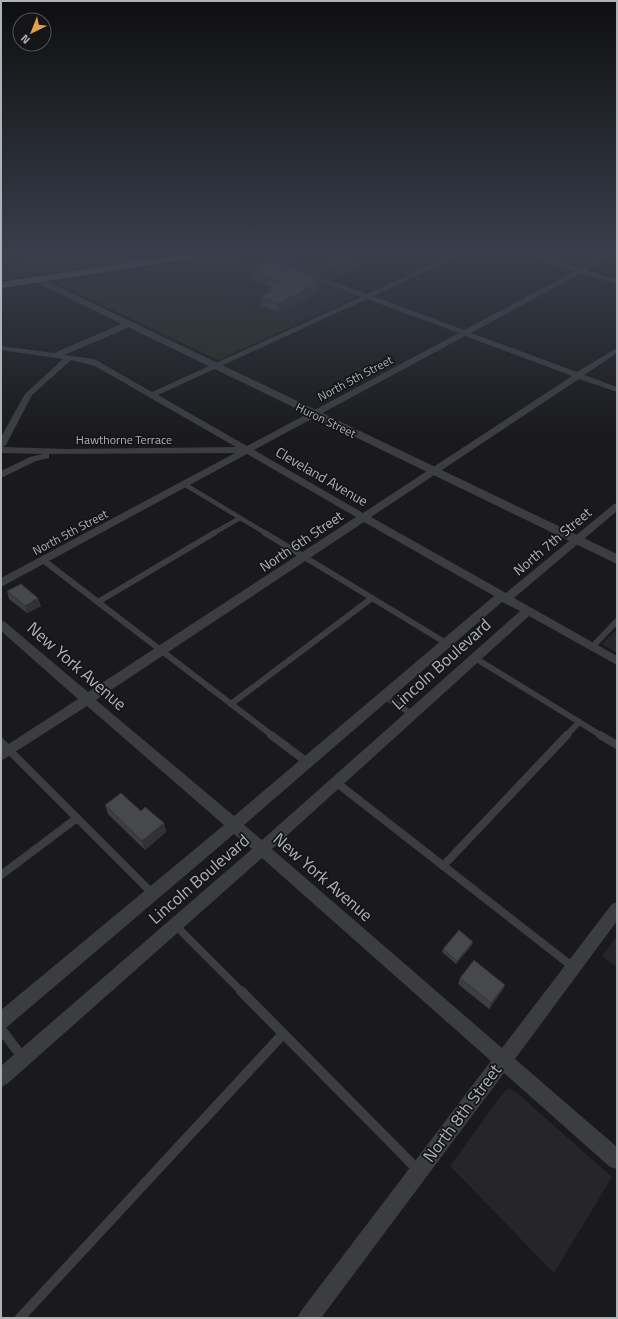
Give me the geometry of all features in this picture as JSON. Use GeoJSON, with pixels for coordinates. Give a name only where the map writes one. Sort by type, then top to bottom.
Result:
{"type":"FeatureCollection","features":[{"type":"Feature","properties":{"kind":"street","name":"Huron Street"},"geometry":{"type":"LineString","coordinates":[[107,314],[617,560]]}},
{"type":"Feature","properties":{"kind":"street"},"geometry":{"type":"LineString","coordinates":[[151,395],[329,314]]}},
{"type":"Feature","properties":{"kind":"street"},"geometry":{"type":"LineString","coordinates":[[414,314],[617,390]]}},
{"type":"Feature","properties":{"kind":"street","name":"North 5th Street"},"geometry":{"type":"LineString","coordinates":[[1,583],[502,314]]}},
{"type":"Feature","properties":{"kind":"street"},"geometry":{"type":"LineString","coordinates":[[55,356],[129,324]]}},
{"type":"Feature","properties":{"kind":"street","name":"Cleveland Avenue"},"geometry":{"type":"LineString","coordinates":[[1,348],[69,358],[98,364],[527,611],[617,661]]}},
{"type":"Feature","properties":{"kind":"street","name":"North 6th Street"},"geometry":{"type":"LineString","coordinates":[[5,753],[617,350]]}},
{"type":"Feature","properties":{"kind":"street"},"geometry":{"type":"LineString","coordinates":[[1,445],[29,394],[69,358]]}},
{"type":"Feature","properties":{"kind":"street","name":"Hawthorne Terrace"},"geometry":{"type":"LineString","coordinates":[[1,450],[67,452],[247,450]]}},
{"type":"Feature","properties":{"kind":"street"},"geometry":{"type":"LineString","coordinates":[[1,475],[33,459],[67,452]]}},
{"type":"Feature","properties":{"kind":"street","name":"North 7th Street"},"geometry":{"type":"LineString","coordinates":[[503,597],[617,506]]}},
{"type":"Feature","properties":{"kind":"street","name":"Lincoln Boulevard"},"geometry":{"type":"LineString","coordinates":[[1,1021],[153,894],[446,643],[503,597]]}},
{"type":"Feature","properties":{"kind":"street","name":"Lincoln Boulevard"},"geometry":{"type":"LineString","coordinates":[[1,1078],[261,848],[337,783],[527,611]]}},
{"type":"Feature","properties":{"kind":"street","name":"New York Avenue"},"geometry":{"type":"LineString","coordinates":[[1,625],[261,848],[617,1160]]}},
{"type":"Feature","properties":{"kind":"street","name":"North 8th Street"},"geometry":{"type":"LineString","coordinates":[[308,1318],[617,909]]}},
{"type":"Feature","properties":{"kind":"lane"},"geometry":{"type":"LineString","coordinates":[[184,484],[446,643]]}},
{"type":"Feature","properties":{"kind":"lane"},"geometry":{"type":"LineString","coordinates":[[98,602],[240,518]]}},
{"type":"Feature","properties":{"kind":"lane"},"geometry":{"type":"LineString","coordinates":[[44,560],[307,762]]}},
{"type":"Feature","properties":{"kind":"lane"},"geometry":{"type":"LineString","coordinates":[[231,704],[372,598]]}},
{"type":"Feature","properties":{"kind":"lane"},"geometry":{"type":"LineString","coordinates":[[592,647],[617,621]]}},
{"type":"Feature","properties":{"kind":"lane"},"geometry":{"type":"LineString","coordinates":[[474,658],[617,745]]}},
{"type":"Feature","properties":{"kind":"lane"},"geometry":{"type":"LineString","coordinates":[[384,696],[412,714]]}},
{"type":"Feature","properties":{"kind":"lane"},"geometry":{"type":"LineString","coordinates":[[443,866],[579,722]]}},
{"type":"Feature","properties":{"kind":"lane"},"geometry":{"type":"LineString","coordinates":[[1,742],[5,753],[77,818],[153,894]]}},
{"type":"Feature","properties":{"kind":"lane"},"geometry":{"type":"LineString","coordinates":[[337,783],[573,967]]}},
{"type":"Feature","properties":{"kind":"lane"},"geometry":{"type":"LineString","coordinates":[[1,875],[77,818]]}},
{"type":"Feature","properties":{"kind":"lane"},"geometry":{"type":"LineString","coordinates":[[175,925],[419,1171]]}},
{"type":"Feature","properties":{"kind":"lane"},"geometry":{"type":"LineString","coordinates":[[1,1029],[23,1058]]}},
{"type":"Feature","properties":{"kind":"lane"},"geometry":{"type":"LineString","coordinates":[[20,1318],[283,1034]]}},
{"type":"Feature","properties":{"kind":"shaded area"},"geometry":{"type":"Polygon","coordinates":[[[120,314],[264,314],[293,326],[218,360],[120,314]]]}},
{"type":"Feature","properties":{"kind":"shaded area"},"geometry":{"type":"Polygon","coordinates":[[[263,314],[320,314],[293,326],[263,314]]]}},
{"type":"Feature","properties":{"kind":"shaded area"},"geometry":{"type":"Polygon","coordinates":[[[617,629],[617,653],[602,644],[617,629]]]}},
{"type":"Feature","properties":{"kind":"shaded area"},"geometry":{"type":"Polygon","coordinates":[[[617,936],[617,967],[602,956],[617,936]]]}},
{"type":"Feature","properties":{"kind":"shaded area"},"geometry":{"type":"Polygon","coordinates":[[[509,1088],[517,1093],[612,1177],[554,1273],[450,1166],[504,1092],[509,1088]]]}},
{"type":"Feature","properties":{"kind":"building"},"geometry":{"type":"Polygon","coordinates":[[[21,584],[38,598],[25,606],[7,591],[21,584]]]}},
{"type":"Feature","properties":{"kind":"building"},"geometry":{"type":"Polygon","coordinates":[[[121,793],[141,811],[145,807],[164,823],[142,841],[105,805],[121,793]]]}},
{"type":"Feature","properties":{"kind":"building"},"geometry":{"type":"Polygon","coordinates":[[[459,930],[473,942],[457,961],[443,949],[459,930]]]}},
{"type":"Feature","properties":{"kind":"building"},"geometry":{"type":"Polygon","coordinates":[[[474,960],[505,985],[491,1003],[460,978],[474,960]]]}}]}
